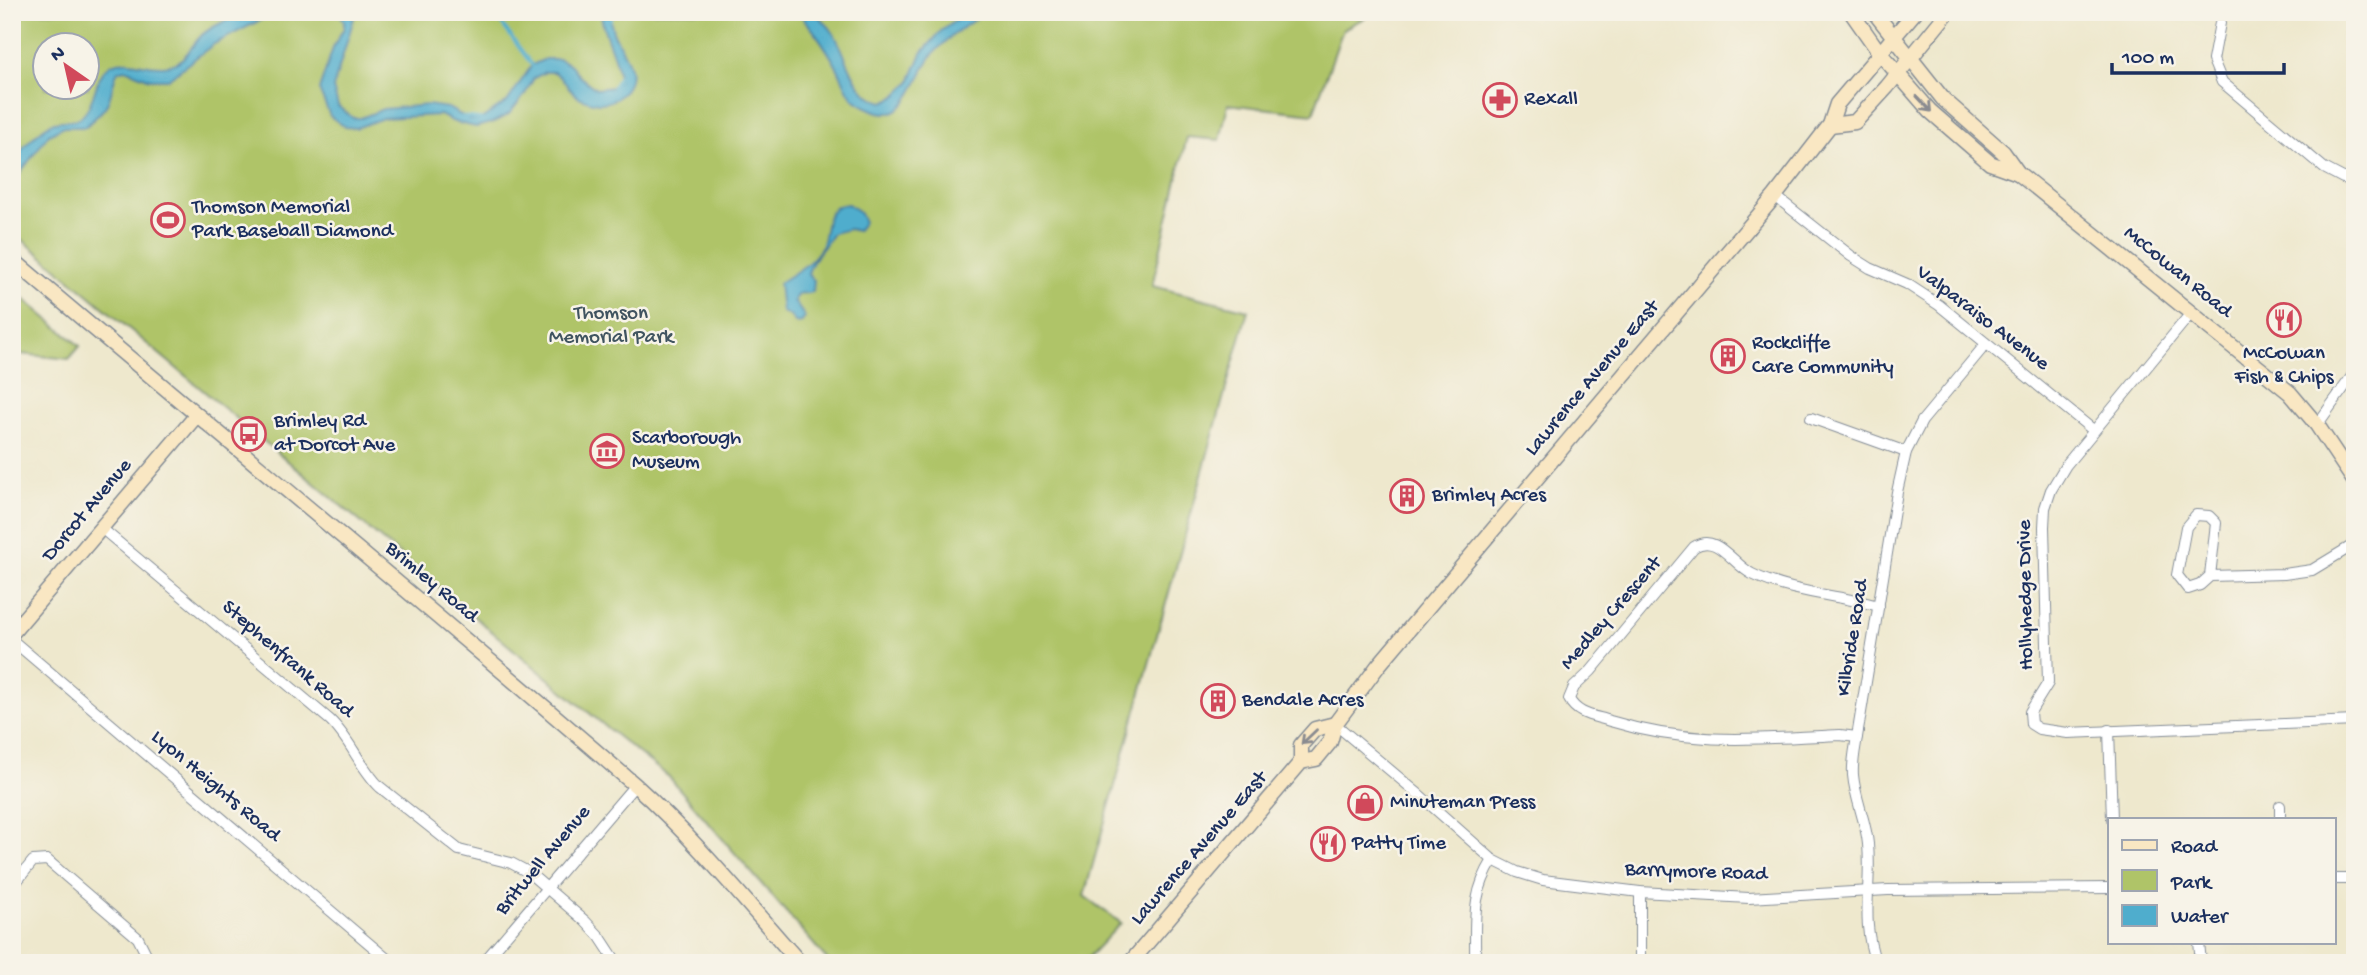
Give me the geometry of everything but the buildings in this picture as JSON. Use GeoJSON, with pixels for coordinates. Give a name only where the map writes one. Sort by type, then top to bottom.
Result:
{"type":"FeatureCollection","features":[{"type":"Feature","properties":{"kind":"main road","name":"McCowan Road"},"geometry":{"type":"LineString","coordinates":[[1851,12],[1879,52],[1930,111],[1990,163],[2018,173]]}},
{"type":"Feature","properties":{"kind":"main road","name":"McCowan Road"},"geometry":{"type":"LineString","coordinates":[[1874,12],[1943,99],[2003,152],[2018,173],[2272,376],[2306,410],[2355,482]]}},
{"type":"Feature","properties":{"kind":"main road","name":"Lawrence Avenue East"},"geometry":{"type":"LineString","coordinates":[[1130,963],[1301,762],[1301,745],[1315,729],[1335,724],[1378,666],[1775,196],[1830,125],[1836,104],[1915,12]]}},
{"type":"Feature","properties":{"kind":"main road"},"geometry":{"type":"LineString","coordinates":[[1830,125],[1855,122],[1948,12]]}},
{"type":"Feature","properties":{"kind":"main road","name":"Brimley Road"},"geometry":{"type":"LineString","coordinates":[[12,259],[635,785],[730,883],[800,963]]}},
{"type":"Feature","properties":{"kind":"main road","name":"Dorcot Avenue"},"geometry":{"type":"LineString","coordinates":[[12,634],[196,416]]}},
{"type":"Feature","properties":{"kind":"street"},"geometry":{"type":"LineString","coordinates":[[2220,23],[2213,60],[2222,82],[2323,168],[2355,181]]}},
{"type":"Feature","properties":{"kind":"street","name":"Valparaiso Avenue"},"geometry":{"type":"LineString","coordinates":[[1775,196],[1851,256],[1926,296],[2093,430]]}},
{"type":"Feature","properties":{"kind":"street","name":"Hollyhedge Drive"},"geometry":{"type":"LineString","coordinates":[[2192,312],[2093,430],[2051,490],[2045,508],[2048,682],[2030,712],[2031,724],[2039,729],[2068,733],[2355,721]]}},
{"type":"Feature","properties":{"kind":"street","name":"Kilbride Road"},"geometry":{"type":"LineString","coordinates":[[1876,963],[1867,930],[1868,840],[1853,773],[1897,492],[1906,452],[1922,421],[1986,344]]}},
{"type":"Feature","properties":{"kind":"street"},"geometry":{"type":"LineString","coordinates":[[2317,425],[2355,372]]}},
{"type":"Feature","properties":{"kind":"street"},"geometry":{"type":"LineString","coordinates":[[1811,418],[1906,452]]}},
{"type":"Feature","properties":{"kind":"street"},"geometry":{"type":"LineString","coordinates":[[2210,576],[2216,523],[2209,516],[2196,515],[2186,527],[2177,575],[2188,589],[2200,585],[2210,576],[2284,574],[2312,570],[2355,544]]}},
{"type":"Feature","properties":{"kind":"street","name":"Stephenfrank Road"},"geometry":{"type":"LineString","coordinates":[[100,527],[330,720],[345,737],[371,779],[443,838],[469,854],[522,868],[585,920],[617,963]]}},
{"type":"Feature","properties":{"kind":"street","name":"Medley Crescent"},"geometry":{"type":"LineString","coordinates":[[1857,737],[1840,735],[1711,740],[1653,734],[1590,716],[1575,708],[1569,699],[1574,687],[1591,671],[1694,547],[1703,541],[1712,542],[1751,573],[1780,584],[1879,606]]}},
{"type":"Feature","properties":{"kind":"street","name":"Lyon Heights Road"},"geometry":{"type":"LineString","coordinates":[[12,640],[392,963]]}},
{"type":"Feature","properties":{"kind":"street","name":"Barrymore Road"},"geometry":{"type":"LineString","coordinates":[[1335,724],[1493,860],[1517,872],[1543,880],[1640,892],[1749,898],[1869,891],[2108,888]]}},
{"type":"Feature","properties":{"kind":"street"},"geometry":{"type":"LineString","coordinates":[[2109,730],[2112,818]]}},
{"type":"Feature","properties":{"kind":"street","name":"Britwell Avenue"},"geometry":{"type":"LineString","coordinates":[[483,963],[635,785]]}},
{"type":"Feature","properties":{"kind":"street"},"geometry":{"type":"LineString","coordinates":[[2280,806],[2280,818]]}},
{"type":"Feature","properties":{"kind":"street"},"geometry":{"type":"LineString","coordinates":[[12,887],[33,861],[47,860],[138,938],[146,954],[142,963]]}},
{"type":"Feature","properties":{"kind":"street"},"geometry":{"type":"LineString","coordinates":[[1475,963],[1478,887],[1493,860]]}},
{"type":"Feature","properties":{"kind":"street"},"geometry":{"type":"LineString","coordinates":[[2336,880],[2355,879]]}},
{"type":"Feature","properties":{"kind":"street"},"geometry":{"type":"LineString","coordinates":[[1640,892],[1640,963]]}},
{"type":"Feature","properties":{"kind":"street"},"geometry":{"type":"LineString","coordinates":[[2199,944],[2201,963]]}},
{"type":"Feature","properties":{"kind":"green space","name":"Thomson Memorial Park"},"geometry":{"type":"Polygon","coordinates":[[[12,12],[1368,12],[1366,17],[1343,29],[1313,114],[1228,104],[1220,140],[1187,137],[1152,286],[1248,310],[1084,896],[1121,923],[1083,963],[830,963],[669,777],[12,231],[12,12]]]}},
{"type":"Feature","properties":{"kind":"green space"},"geometry":{"type":"Polygon","coordinates":[[[12,289],[80,346],[69,359],[12,353],[12,289]]]}},
{"type":"Feature","properties":{"kind":"water"},"geometry":{"type":"Polygon","coordinates":[[[243,12],[276,12],[214,44],[168,79],[150,79],[125,69],[118,71],[108,102],[101,112],[85,127],[62,127],[49,134],[12,184],[12,165],[15,158],[44,128],[54,122],[81,117],[91,102],[102,102],[102,74],[106,68],[124,61],[155,66],[170,65],[184,57],[205,32],[243,12]]]}},
{"type":"Feature","properties":{"kind":"water"},"geometry":{"type":"Polygon","coordinates":[[[339,12],[351,12],[354,18],[333,88],[338,106],[353,118],[361,118],[383,109],[428,105],[448,108],[470,120],[481,119],[507,102],[532,65],[545,59],[559,59],[571,65],[579,76],[596,89],[613,87],[619,80],[618,71],[604,30],[601,12],[611,12],[614,35],[628,61],[631,75],[626,88],[617,98],[598,103],[577,96],[557,74],[545,72],[534,78],[509,114],[492,123],[476,127],[454,122],[440,115],[383,118],[356,128],[345,127],[330,116],[319,90],[334,45],[344,28],[339,12]]]}},
{"type":"Feature","properties":{"kind":"water"},"geometry":{"type":"Polygon","coordinates":[[[797,12],[814,12],[830,28],[857,82],[873,98],[884,102],[895,97],[910,82],[922,53],[941,31],[967,12],[986,12],[935,52],[904,104],[895,111],[884,113],[866,107],[853,98],[825,46],[797,12]]]}},
{"type":"Feature","properties":{"kind":"water"},"geometry":{"type":"Polygon","coordinates":[[[848,204],[859,212],[864,222],[857,231],[849,229],[833,233],[815,259],[808,275],[814,280],[813,291],[798,295],[794,301],[805,317],[802,322],[796,323],[782,312],[779,283],[811,261],[822,244],[829,215],[839,206],[848,204]]]}},
{"type":"Feature","properties":{"kind":"waterway"},"geometry":{"type":"LineString","coordinates":[[493,12],[532,65]]}},
{"type":"Feature","properties":{"kind":"waterway"},"geometry":{"type":"LineString","coordinates":[[610,20],[612,12]]}},
{"type":"Feature","properties":{"kind":"waterway"},"geometry":{"type":"LineString","coordinates":[[613,87],[619,77]]}},
{"type":"Feature","properties":{"kind":"waterway"},"geometry":{"type":"LineString","coordinates":[[462,117],[481,119]]}},
{"type":"Feature","properties":{"kind":"place","name":"Rexall"},"geometry":{"type":"Point","coordinates":[1500,100]}},
{"type":"Feature","properties":{"kind":"place","name":"Thomson Memorial Park Baseball Diamond"},"geometry":{"type":"Point","coordinates":[168,220]}},
{"type":"Feature","properties":{"kind":"place","name":"McCowan Fish & Chips"},"geometry":{"type":"Point","coordinates":[2284,320]}},
{"type":"Feature","properties":{"kind":"place","name":"Rockcliffe Care Community"},"geometry":{"type":"Point","coordinates":[1728,356]}},
{"type":"Feature","properties":{"kind":"place","name":"Brimley Rd at Dorcot Ave"},"geometry":{"type":"Point","coordinates":[249,434]}},
{"type":"Feature","properties":{"kind":"place","name":"Scarborough Museum"},"geometry":{"type":"Point","coordinates":[607,451]}},
{"type":"Feature","properties":{"kind":"place","name":"Brimley Acres"},"geometry":{"type":"Point","coordinates":[1407,496]}},
{"type":"Feature","properties":{"kind":"place","name":"Bendale Acres"},"geometry":{"type":"Point","coordinates":[1218,701]}},
{"type":"Feature","properties":{"kind":"place","name":"Minuteman Press"},"geometry":{"type":"Point","coordinates":[1365,803]}},
{"type":"Feature","properties":{"kind":"place","name":"Patty Time"},"geometry":{"type":"Point","coordinates":[1328,844]}}]}
